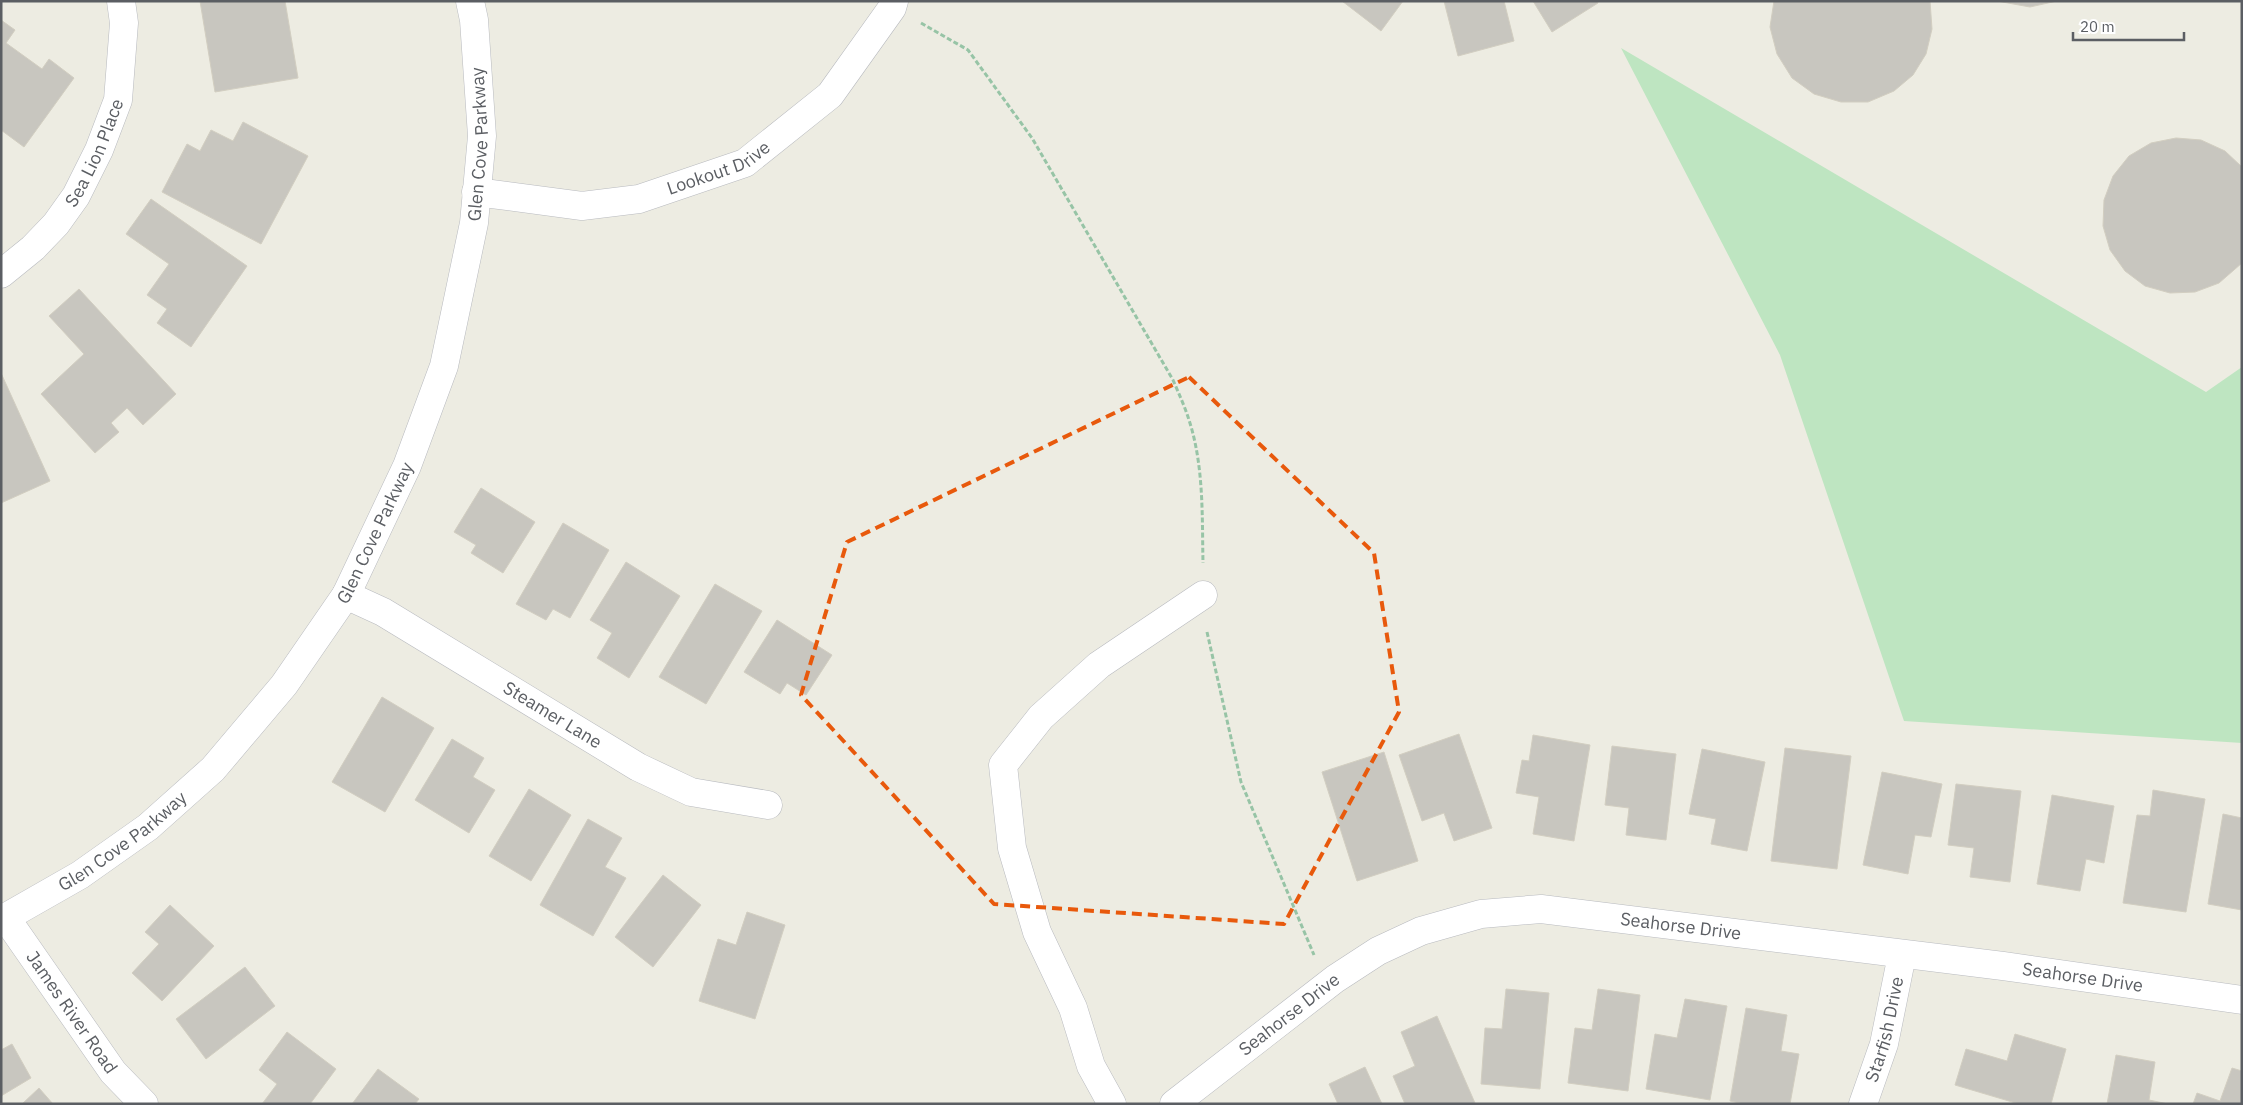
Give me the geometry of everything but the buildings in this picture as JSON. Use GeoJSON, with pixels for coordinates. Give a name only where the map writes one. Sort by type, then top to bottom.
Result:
{"type":"FeatureCollection","features":[{"type":"Feature","properties":{"kind":"street","name":"Sea Lion Place"},"geometry":{"type":"LineString","coordinates":[[1,274],[33,248],[56,224],[76,196],[99,150],[118,100],[124,23],[121,1]]}},
{"type":"Feature","properties":{"kind":"street","name":"Glen Cove Parkway"},"geometry":{"type":"LineString","coordinates":[[3,919],[80,875],[148,827],[213,769],[284,685],[346,595],[407,466],[444,366],[474,223],[482,136],[474,20],[470,1]]}},
{"type":"Feature","properties":{"kind":"street","name":"Lookout Drive"},"geometry":{"type":"LineString","coordinates":[[476,192],[582,206],[639,199],[745,163],[830,95],[892,8],[894,1]]}},
{"type":"Feature","properties":{"kind":"street","name":"Steamer Lane"},"geometry":{"type":"LineString","coordinates":[[346,595],[383,612],[638,767],[691,792],[768,805]]}},
{"type":"Feature","properties":{"kind":"street"},"geometry":{"type":"LineString","coordinates":[[1112,1104],[1091,1066],[1073,1008],[1037,932],[1012,848],[1003,765],[1042,717],[1099,665],[1203,595]]}},
{"type":"Feature","properties":{"kind":"street","name":"Seahorse Drive"},"geometry":{"type":"LineString","coordinates":[[1174,1104],[1327,985],[1378,951],[1421,931],[1481,914],[1541,909],[2003,966],[2242,1000]]}},
{"type":"Feature","properties":{"kind":"street","name":"James River Road"},"geometry":{"type":"LineString","coordinates":[[3,919],[113,1072],[144,1104]]}},
{"type":"Feature","properties":{"kind":"street","name":"Starfish Drive"},"geometry":{"type":"LineString","coordinates":[[1863,1104],[1884,1044],[1902,955]]}},
{"type":"Feature","properties":{"kind":"path"},"geometry":{"type":"LineString","coordinates":[[922,24],[968,50],[1032,138],[1174,380],[1189,422],[1199,465],[1202,509],[1203,595],[1208,637],[1241,782],[1327,985]]}},
{"type":"Feature","properties":{"kind":"highlighted area"},"geometry":{"type":"Polygon","coordinates":[[[1189,377],[1374,553],[1399,712],[1284,924],[994,904],[801,695],[847,542],[1189,377]]]}},
{"type":"Feature","properties":{"kind":"green space"},"geometry":{"type":"Polygon","coordinates":[[[1621,48],[2206,392],[2242,367],[2242,743],[1904,721],[1780,355],[1621,48]]]}}]}
